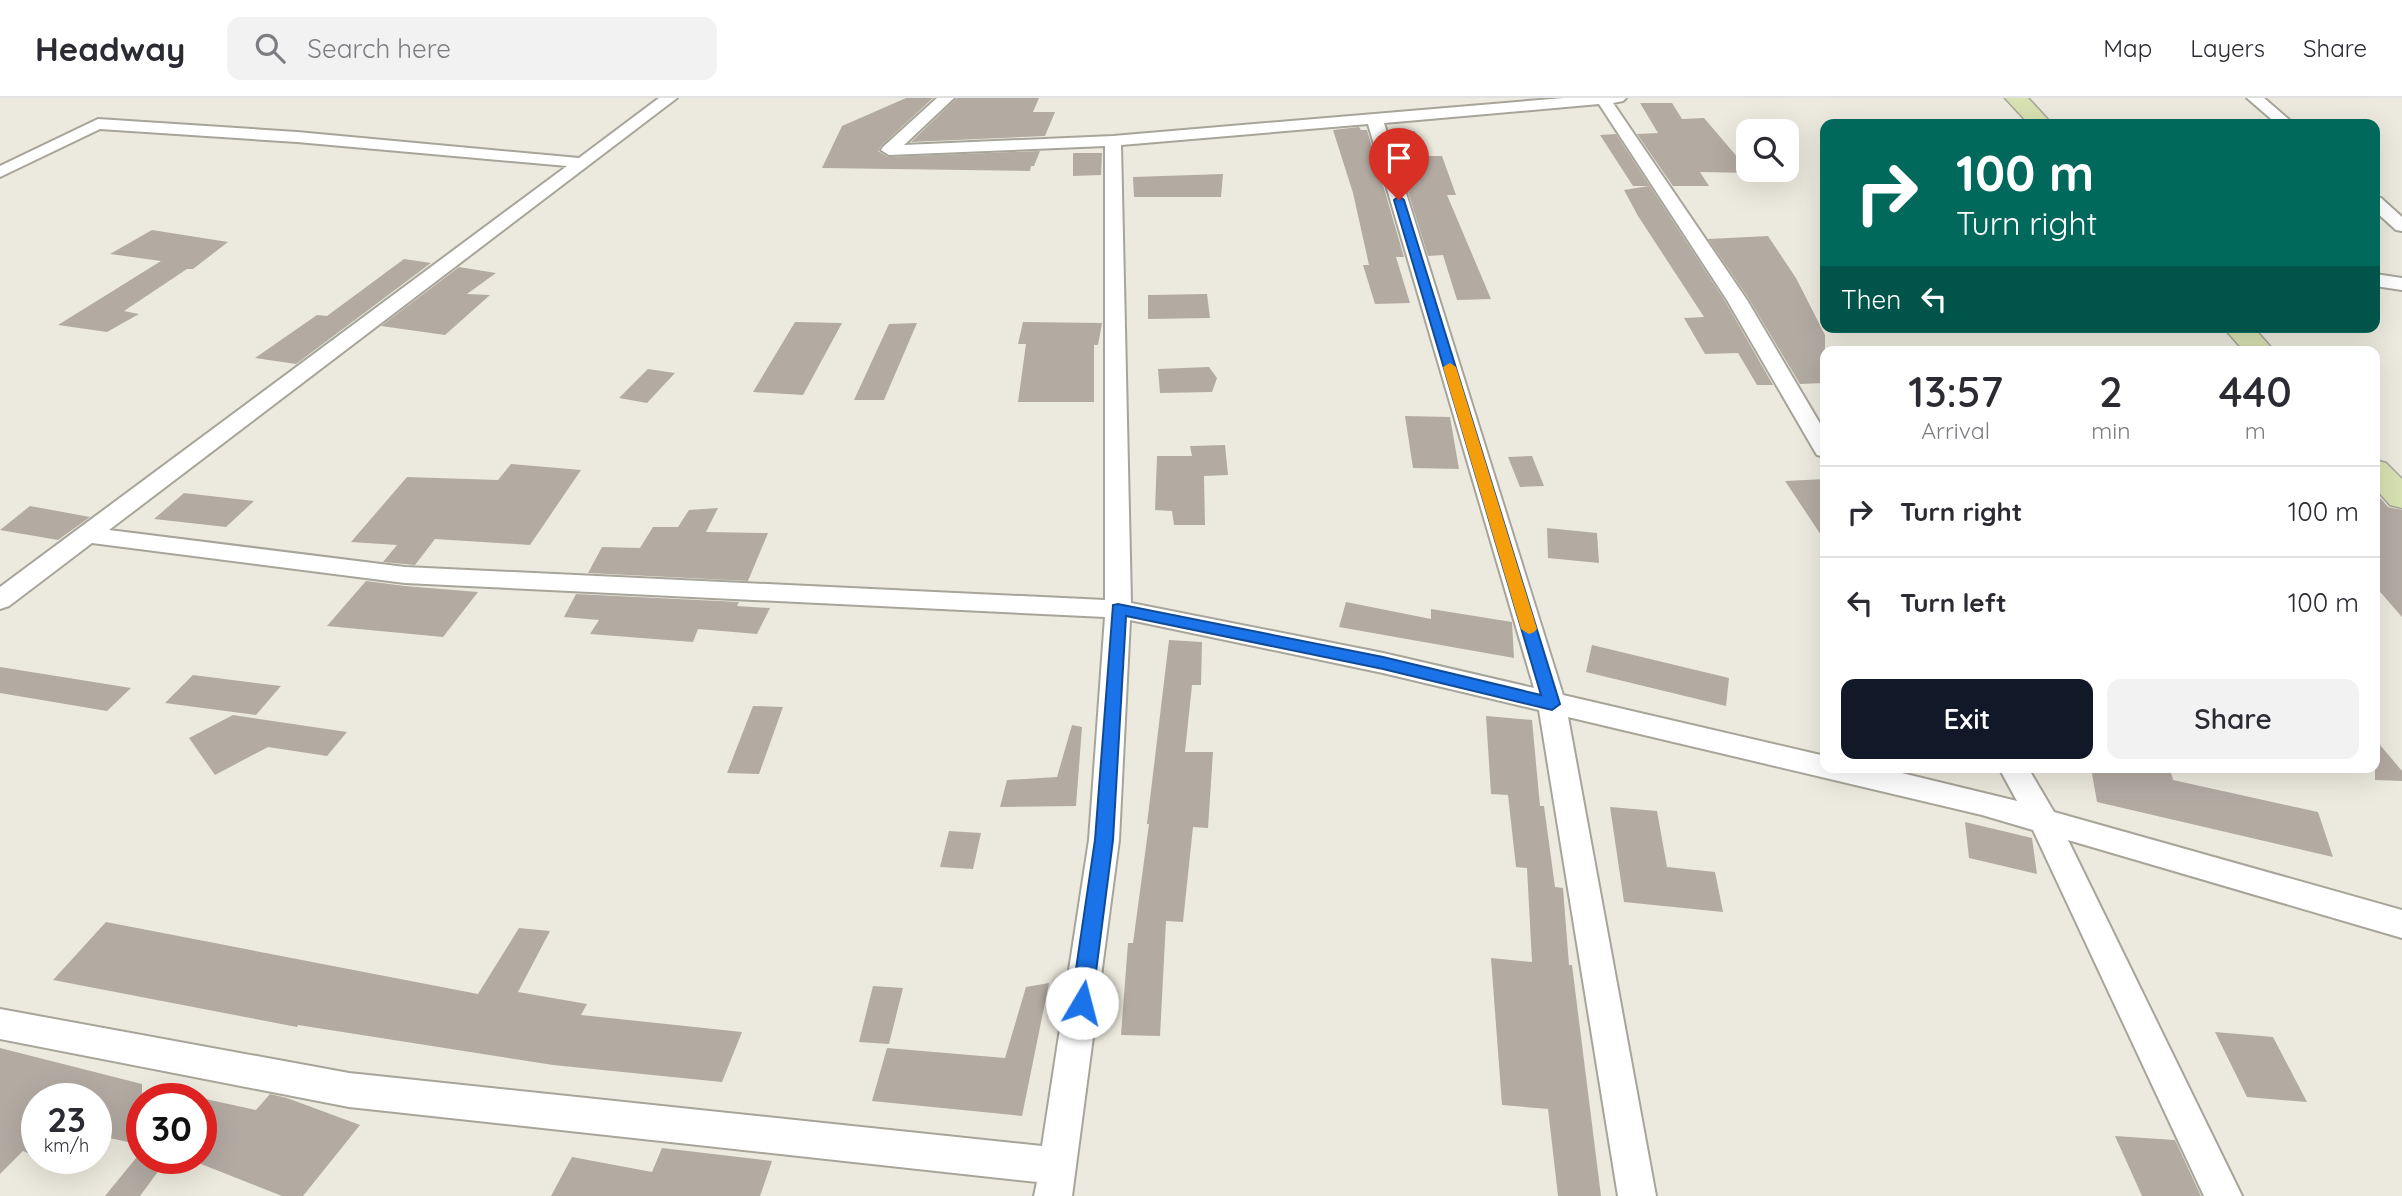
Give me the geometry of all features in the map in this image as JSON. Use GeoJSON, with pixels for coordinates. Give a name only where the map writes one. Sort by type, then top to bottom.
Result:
{"type":"FeatureCollection","features":[{"type":"Feature","properties":{"kind":"main road"},"geometry":{"type":"LineString","coordinates":[[2016,98],[2036,119]]}},
{"type":"Feature","properties":{"kind":"main road"},"geometry":{"type":"LineString","coordinates":[[2243,333],[2254,346]]}},
{"type":"Feature","properties":{"kind":"main road"},"geometry":{"type":"LineString","coordinates":[[2380,475],[2402,498]]}},
{"type":"Feature","properties":{"kind":"street"},"geometry":{"type":"LineString","coordinates":[[0,600],[669,98]]}},
{"type":"Feature","properties":{"kind":"street"},"geometry":{"type":"LineString","coordinates":[[946,98],[889,150],[1113,141],[1611,100],[1737,300],[1820,441]]}},
{"type":"Feature","properties":{"kind":"street"},"geometry":{"type":"LineString","coordinates":[[2255,98],[2280,119]]}},
{"type":"Feature","properties":{"kind":"street"},"geometry":{"type":"LineString","coordinates":[[1375,120],[1552,704],[1637,1196]]}},
{"type":"Feature","properties":{"kind":"street"},"geometry":{"type":"LineString","coordinates":[[0,172],[98,124],[297,137],[583,163]]}},
{"type":"Feature","properties":{"kind":"street"},"geometry":{"type":"LineString","coordinates":[[0,1024],[349,1090],[1056,1181],[1104,840],[1118,609],[1113,141]]}},
{"type":"Feature","properties":{"kind":"street"},"geometry":{"type":"LineString","coordinates":[[2380,206],[2402,226]]}},
{"type":"Feature","properties":{"kind":"street"},"geometry":{"type":"LineString","coordinates":[[2380,281],[2402,284]]}},
{"type":"Feature","properties":{"kind":"street"},"geometry":{"type":"LineString","coordinates":[[86,536],[405,575],[1118,609],[1383,663],[1820,766]]}},
{"type":"Feature","properties":{"kind":"street"},"geometry":{"type":"LineString","coordinates":[[1853,773],[1982,803],[2402,924]]}},
{"type":"Feature","properties":{"kind":"street"},"geometry":{"type":"LineString","coordinates":[[2016,773],[2044,821],[2223,1196]]}},
{"type":"Feature","properties":{"kind":"building"},"geometry":{"type":"Polygon","coordinates":[[[906,98],[933,98],[881,146],[878,151],[888,157],[1040,151],[1034,166],[1031,166],[1030,171],[822,168],[842,126],[906,98]]]}},
{"type":"Feature","properties":{"kind":"building"},"geometry":{"type":"Polygon","coordinates":[[[957,98],[1039,98],[1033,112],[1055,112],[1045,136],[911,142],[957,98]]]}},
{"type":"Feature","properties":{"kind":"building"},"geometry":{"type":"Polygon","coordinates":[[[1640,103],[1672,103],[1682,119],[1704,118],[1736,155],[1736,173],[1700,172],[1709,186],[1673,186],[1637,134],[1658,133],[1640,103]]]}},
{"type":"Feature","properties":{"kind":"building"},"geometry":{"type":"Polygon","coordinates":[[[1359,127],[1361,130],[1367,130],[1404,257],[1396,257],[1410,303],[1375,304],[1363,265],[1369,265],[1353,193],[1333,130],[1359,127]]]}},
{"type":"Feature","properties":{"kind":"building"},"geometry":{"type":"Polygon","coordinates":[[[1389,131],[1415,131],[1420,156],[1442,156],[1456,195],[1447,195],[1491,299],[1457,300],[1443,255],[1428,256],[1389,131]]]}},
{"type":"Feature","properties":{"kind":"building"},"geometry":{"type":"Polygon","coordinates":[[[1616,134],[1725,301],[1773,385],[1757,385],[1738,353],[1705,354],[1684,318],[1704,317],[1624,190],[1649,186],[1633,186],[1600,135],[1616,134]]]}},
{"type":"Feature","properties":{"kind":"building"},"geometry":{"type":"Polygon","coordinates":[[[1073,153],[1102,153],[1101,175],[1073,176],[1073,153]]]}},
{"type":"Feature","properties":{"kind":"building"},"geometry":{"type":"Polygon","coordinates":[[[1223,174],[1221,197],[1134,197],[1133,177],[1223,174]]]}},
{"type":"Feature","properties":{"kind":"building"},"geometry":{"type":"Polygon","coordinates":[[[152,230],[228,242],[193,269],[187,269],[124,311],[139,314],[107,332],[58,325],[161,261],[110,254],[152,230]]]}},
{"type":"Feature","properties":{"kind":"building"},"geometry":{"type":"Polygon","coordinates":[[[1768,236],[1796,278],[1820,325],[1820,333],[1825,335],[1825,346],[1820,346],[1820,383],[1800,384],[1749,299],[1708,239],[1768,236]]]}},
{"type":"Feature","properties":{"kind":"building"},"geometry":{"type":"Polygon","coordinates":[[[404,259],[431,263],[296,364],[255,358],[317,315],[327,316],[404,259]]]}},
{"type":"Feature","properties":{"kind":"building"},"geometry":{"type":"Polygon","coordinates":[[[459,267],[496,273],[467,294],[490,295],[445,335],[381,326],[459,267]]]}},
{"type":"Feature","properties":{"kind":"building"},"geometry":{"type":"Polygon","coordinates":[[[1207,294],[1210,318],[1148,319],[1148,295],[1207,294]]]}},
{"type":"Feature","properties":{"kind":"building"},"geometry":{"type":"Polygon","coordinates":[[[795,322],[842,323],[803,395],[753,392],[795,322]]]}},
{"type":"Feature","properties":{"kind":"building"},"geometry":{"type":"Polygon","coordinates":[[[1023,322],[1102,323],[1098,345],[1094,345],[1094,402],[1018,402],[1026,344],[1018,344],[1023,322]]]}},
{"type":"Feature","properties":{"kind":"building"},"geometry":{"type":"Polygon","coordinates":[[[917,323],[884,400],[854,400],[889,324],[917,323]]]}},
{"type":"Feature","properties":{"kind":"building"},"geometry":{"type":"Polygon","coordinates":[[[1209,367],[1217,378],[1212,392],[1160,393],[1158,369],[1209,367]]]}},
{"type":"Feature","properties":{"kind":"building"},"geometry":{"type":"Polygon","coordinates":[[[648,369],[675,373],[647,403],[619,398],[648,369]]]}},
{"type":"Feature","properties":{"kind":"building"},"geometry":{"type":"Polygon","coordinates":[[[1405,416],[1450,417],[1459,469],[1413,468],[1405,416]]]}},
{"type":"Feature","properties":{"kind":"building"},"geometry":{"type":"Polygon","coordinates":[[[1225,445],[1228,475],[1204,476],[1205,525],[1174,525],[1172,511],[1155,510],[1157,456],[1192,456],[1190,446],[1225,445]]]}},
{"type":"Feature","properties":{"kind":"building"},"geometry":{"type":"Polygon","coordinates":[[[1532,456],[1544,486],[1520,487],[1508,457],[1532,456]]]}},
{"type":"Feature","properties":{"kind":"building"},"geometry":{"type":"Polygon","coordinates":[[[511,464],[581,470],[530,545],[435,539],[415,565],[383,562],[397,545],[351,542],[407,477],[498,480],[511,464]]]}},
{"type":"Feature","properties":{"kind":"building"},"geometry":{"type":"Polygon","coordinates":[[[1820,479],[1820,534],[1785,481],[1820,479]]]}},
{"type":"Feature","properties":{"kind":"building"},"geometry":{"type":"Polygon","coordinates":[[[184,493],[254,501],[226,527],[154,519],[184,493]]]}},
{"type":"Feature","properties":{"kind":"building"},"geometry":{"type":"Polygon","coordinates":[[[2380,498],[2388,507],[2402,510],[2402,617],[2380,592],[2380,498]]]}},
{"type":"Feature","properties":{"kind":"building"},"geometry":{"type":"Polygon","coordinates":[[[30,506],[90,517],[58,540],[0,530],[30,506]]]}},
{"type":"Feature","properties":{"kind":"building"},"geometry":{"type":"Polygon","coordinates":[[[718,508],[706,532],[768,533],[748,581],[588,573],[602,547],[640,548],[653,527],[678,527],[689,510],[718,508]]]}},
{"type":"Feature","properties":{"kind":"building"},"geometry":{"type":"Polygon","coordinates":[[[1547,528],[1597,533],[1599,563],[1548,558],[1547,528]]]}},
{"type":"Feature","properties":{"kind":"building"},"geometry":{"type":"Polygon","coordinates":[[[366,581],[478,592],[443,637],[327,626],[366,581]]]}},
{"type":"Feature","properties":{"kind":"building"},"geometry":{"type":"Polygon","coordinates":[[[576,594],[739,602],[737,606],[770,608],[757,634],[698,629],[693,642],[590,634],[599,620],[564,617],[576,594]]]}},
{"type":"Feature","properties":{"kind":"building"},"geometry":{"type":"Polygon","coordinates":[[[1346,602],[1431,619],[1431,609],[1512,622],[1514,658],[1339,627],[1346,602]]]}},
{"type":"Feature","properties":{"kind":"building"},"geometry":{"type":"Polygon","coordinates":[[[1169,640],[1202,642],[1201,685],[1192,685],[1185,752],[1213,752],[1208,828],[1193,827],[1183,922],[1166,921],[1160,1036],[1121,1035],[1128,943],[1133,943],[1169,640]]]}},
{"type":"Feature","properties":{"kind":"building"},"geometry":{"type":"Polygon","coordinates":[[[1592,645],[1729,678],[1726,706],[1586,672],[1592,645]]]}},
{"type":"Feature","properties":{"kind":"building"},"geometry":{"type":"Polygon","coordinates":[[[0,667],[131,688],[107,711],[0,693],[0,667]]]}},
{"type":"Feature","properties":{"kind":"building"},"geometry":{"type":"Polygon","coordinates":[[[193,675],[281,686],[256,715],[165,703],[193,675]]]}},
{"type":"Feature","properties":{"kind":"building"},"geometry":{"type":"Polygon","coordinates":[[[753,706],[783,707],[759,774],[727,773],[753,706]]]}},
{"type":"Feature","properties":{"kind":"building"},"geometry":{"type":"Polygon","coordinates":[[[233,715],[347,732],[327,756],[268,747],[215,775],[189,738],[233,715]]]}},
{"type":"Feature","properties":{"kind":"building"},"geometry":{"type":"Polygon","coordinates":[[[1486,716],[1532,720],[1540,806],[1544,806],[1555,887],[1563,888],[1569,965],[1572,965],[1601,1196],[1558,1196],[1548,1109],[1502,1105],[1491,958],[1532,962],[1527,868],[1516,867],[1508,795],[1491,794],[1486,716]]]}},
{"type":"Feature","properties":{"kind":"building"},"geometry":{"type":"Polygon","coordinates":[[[1072,725],[1082,727],[1076,806],[1000,807],[1007,780],[1057,777],[1072,725]]]}},
{"type":"Feature","properties":{"kind":"building"},"geometry":{"type":"Polygon","coordinates":[[[2380,745],[2402,771],[2402,781],[2375,780],[2375,773],[2380,773],[2380,745]]]}},
{"type":"Feature","properties":{"kind":"building"},"geometry":{"type":"Polygon","coordinates":[[[2092,773],[2171,773],[2173,780],[2318,812],[2333,857],[2097,802],[2092,773]]]}},
{"type":"Feature","properties":{"kind":"building"},"geometry":{"type":"Polygon","coordinates":[[[1610,807],[1657,811],[1667,867],[1715,872],[1723,912],[1624,902],[1610,807]]]}},
{"type":"Feature","properties":{"kind":"building"},"geometry":{"type":"Polygon","coordinates":[[[1965,822],[2032,838],[2037,874],[1969,858],[1965,822]]]}},
{"type":"Feature","properties":{"kind":"building"},"geometry":{"type":"Polygon","coordinates":[[[949,831],[981,833],[973,869],[940,867],[949,831]]]}},
{"type":"Feature","properties":{"kind":"building"},"geometry":{"type":"Polygon","coordinates":[[[106,922],[478,994],[519,928],[550,931],[518,992],[587,1004],[581,1015],[742,1032],[722,1082],[553,1065],[298,1025],[297,1027],[53,980],[106,922]]]}},
{"type":"Feature","properties":{"kind":"building"},"geometry":{"type":"Polygon","coordinates":[[[1049,983],[1022,1116],[872,1101],[887,1048],[1005,1058],[1026,987],[1049,983]]]}},
{"type":"Feature","properties":{"kind":"building"},"geometry":{"type":"Polygon","coordinates":[[[873,986],[903,988],[889,1044],[859,1042],[873,986]]]}},
{"type":"Feature","properties":{"kind":"building"},"geometry":{"type":"Polygon","coordinates":[[[2215,1032],[2273,1037],[2307,1102],[2247,1097],[2215,1032]]]}},
{"type":"Feature","properties":{"kind":"building"},"geometry":{"type":"Polygon","coordinates":[[[0,1048],[138,1083],[126,1083],[126,1142],[112,1138],[112,1083],[21,1083],[21,1153],[0,1174],[0,1048]]]}},
{"type":"Feature","properties":{"kind":"building"},"geometry":{"type":"Polygon","coordinates":[[[270,1094],[360,1125],[303,1196],[282,1196],[217,1170],[217,1101],[256,1110],[270,1094]]]}},
{"type":"Feature","properties":{"kind":"building"},"geometry":{"type":"Polygon","coordinates":[[[2115,1136],[2175,1140],[2201,1196],[2142,1196],[2115,1136]]]}},
{"type":"Feature","properties":{"kind":"building"},"geometry":{"type":"Polygon","coordinates":[[[662,1148],[772,1161],[760,1196],[551,1196],[572,1157],[652,1172],[662,1148]]]}},
{"type":"Feature","properties":{"kind":"building"},"geometry":{"type":"Polygon","coordinates":[[[126,1170],[126,1174],[156,1174],[140,1196],[105,1196],[126,1170]]]}},
{"type":"Feature","properties":{"kind":"slow traffic"},"geometry":{"type":"LineString","coordinates":[[1450,367],[1529,629]]}},
{"type":"Feature","properties":{"kind":"route"},"geometry":{"type":"LineString","coordinates":[[1082,1003],[1104,840],[1118,609],[1383,663],[1552,704],[1399,200]]}}]}
